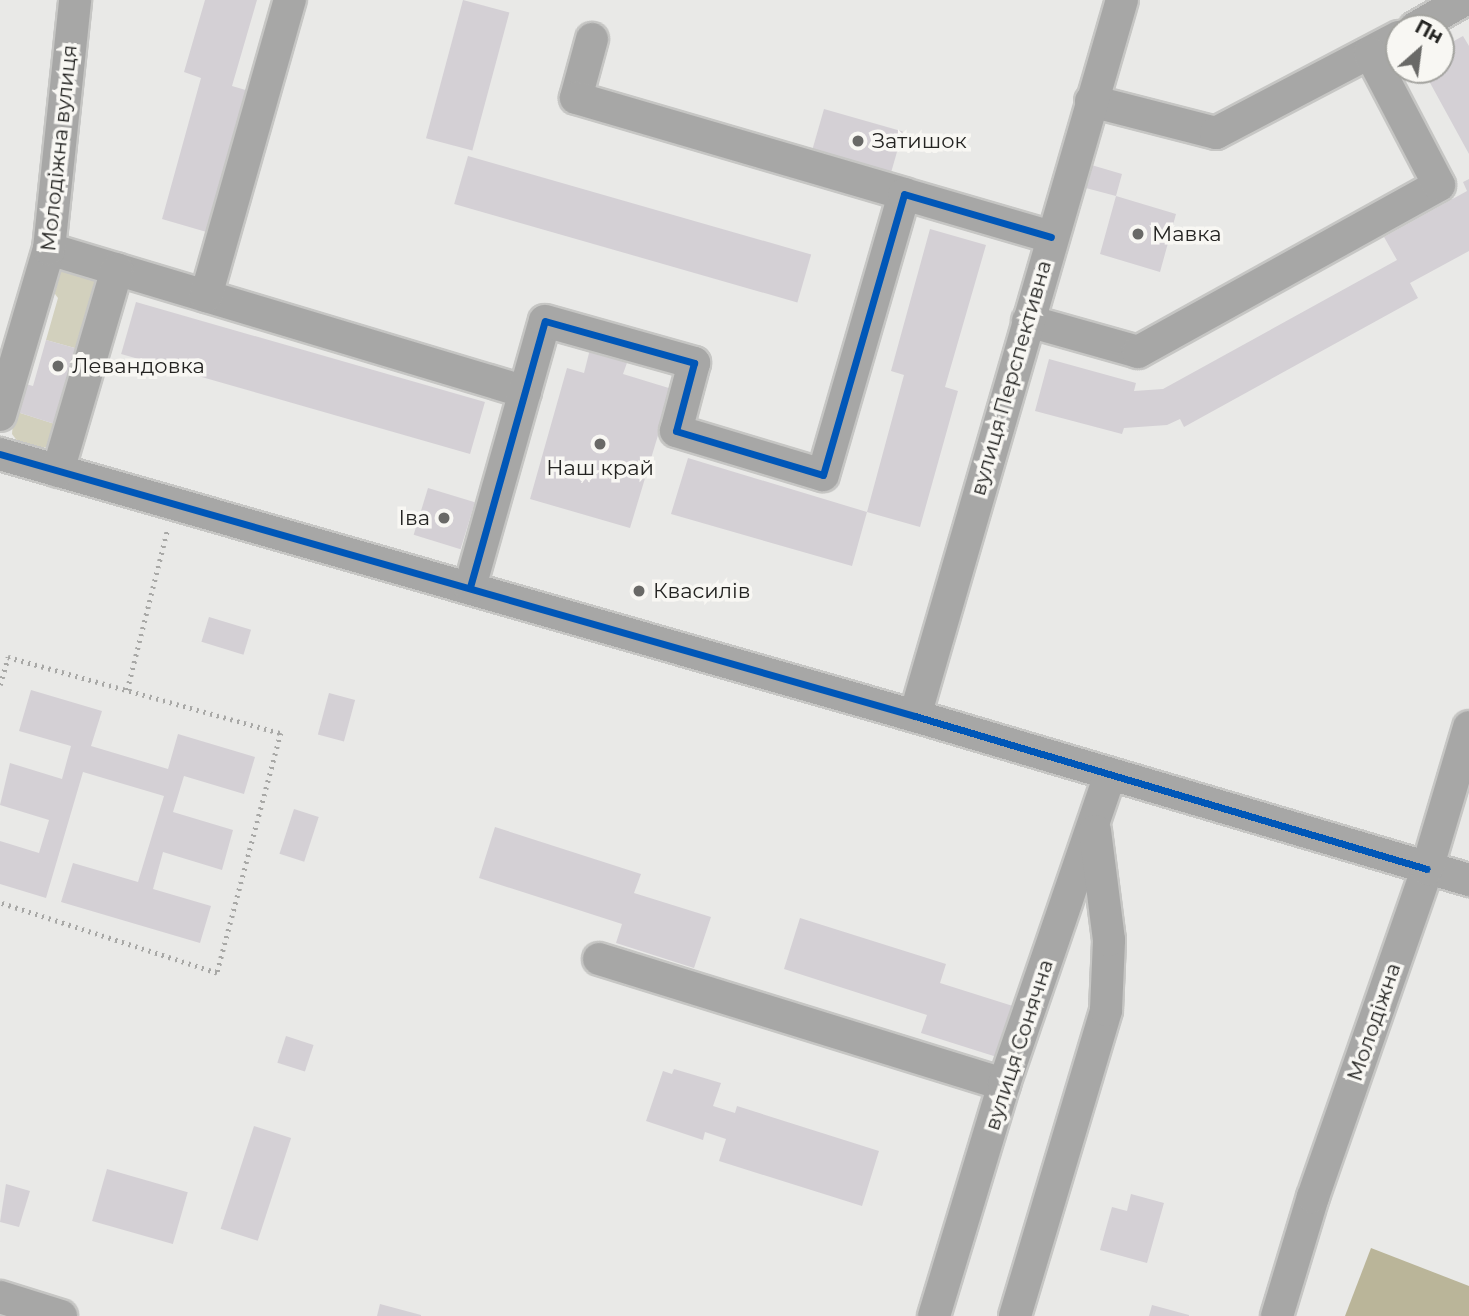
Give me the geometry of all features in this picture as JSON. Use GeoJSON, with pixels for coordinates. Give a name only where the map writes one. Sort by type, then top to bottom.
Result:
{"type":"FeatureCollection","features":[{"type":"Feature","properties":{"kind":"street","name":"Молодіжна вулиця"},"geometry":{"type":"LineString","coordinates":[[0,415],[50,248],[75,0]]}},
{"type":"Feature","properties":{"kind":"street"},"geometry":{"type":"LineString","coordinates":[[206,296],[290,0]]}},
{"type":"Feature","properties":{"kind":"street","name":"вулиця Перспективна"},"geometry":{"type":"LineString","coordinates":[[915,716],[1051,237],[1122,0]]}},
{"type":"Feature","properties":{"kind":"street"},"geometry":{"type":"LineString","coordinates":[[1440,14],[1464,0]]}},
{"type":"Feature","properties":{"kind":"street"},"geometry":{"type":"LineString","coordinates":[[592,39],[576,98],[1051,237]]}},
{"type":"Feature","properties":{"kind":"street"},"geometry":{"type":"LineString","coordinates":[[1091,101],[1216,134],[1385,45]]}},
{"type":"Feature","properties":{"kind":"street"},"geometry":{"type":"LineString","coordinates":[[1028,321],[1138,352],[1439,184],[1370,53]]}},
{"type":"Feature","properties":{"kind":"street"},"geometry":{"type":"LineString","coordinates":[[470,587],[545,321],[694,363],[676,431],[823,475],[904,194]]}},
{"type":"Feature","properties":{"kind":"street"},"geometry":{"type":"LineString","coordinates":[[50,248],[525,392]]}},
{"type":"Feature","properties":{"kind":"street"},"geometry":{"type":"LineString","coordinates":[[58,471],[117,269]]}},
{"type":"Feature","properties":{"kind":"street"},"geometry":{"type":"LineString","coordinates":[[0,454],[915,716],[1469,880]]}},
{"type":"Feature","properties":{"kind":"street","name":"Молодіжна"},"geometry":{"type":"LineString","coordinates":[[1277,1316],[1427,869],[1469,727]]}},
{"type":"Feature","properties":{"kind":"street","name":"вулиця Сонячна"},"geometry":{"type":"LineString","coordinates":[[934,1316],[1004,1084],[1110,775]]}},
{"type":"Feature","properties":{"kind":"street"},"geometry":{"type":"LineString","coordinates":[[1016,1316],[1106,1010],[1109,940],[1094,824]]}},
{"type":"Feature","properties":{"kind":"street"},"geometry":{"type":"LineString","coordinates":[[599,959],[1004,1084]]}},
{"type":"Feature","properties":{"kind":"street"},"geometry":{"type":"LineString","coordinates":[[0,1297],[61,1316]]}},
{"type":"Feature","properties":{"kind":"path"},"geometry":{"type":"LineString","coordinates":[[127,690],[174,504]]}},
{"type":"Feature","properties":{"kind":"path"},"geometry":{"type":"LineString","coordinates":[[0,685],[8,657],[281,733],[217,973],[0,903]]}},
{"type":"Feature","properties":{"kind":"shaded area"},"geometry":{"type":"Polygon","coordinates":[[[58,268],[100,278],[82,350],[46,340],[58,298],[52,290],[58,268]]]}},
{"type":"Feature","properties":{"kind":"shaded area"},"geometry":{"type":"Polygon","coordinates":[[[14,411],[61,426],[50,446],[36,450],[21,446],[12,434],[14,411]]]}},
{"type":"Feature","properties":{"kind":"shaded area"},"geometry":{"type":"Polygon","coordinates":[[[1371,1248],[1469,1286],[1469,1316],[1345,1316],[1371,1248]]]}},
{"type":"Feature","properties":{"kind":"building"},"geometry":{"type":"Polygon","coordinates":[[[205,0],[257,0],[232,86],[249,91],[210,233],[162,219],[201,78],[184,72],[205,0]]]}},
{"type":"Feature","properties":{"kind":"building"},"geometry":{"type":"Polygon","coordinates":[[[463,0],[509,12],[472,151],[426,138],[463,0]]]}},
{"type":"Feature","properties":{"kind":"building"},"geometry":{"type":"Polygon","coordinates":[[[1463,36],[1469,46],[1469,154],[1431,84],[1455,84],[1455,40],[1463,36]]]}},
{"type":"Feature","properties":{"kind":"building","name":"Затишок"},"geometry":{"type":"Polygon","coordinates":[[[824,109],[903,132],[890,175],[812,152],[824,109]]]}},
{"type":"Feature","properties":{"kind":"building"},"geometry":{"type":"Polygon","coordinates":[[[468,156],[811,254],[797,302],[454,204],[468,156]]]}},
{"type":"Feature","properties":{"kind":"building"},"geometry":{"type":"Polygon","coordinates":[[[1088,164],[1122,174],[1116,196],[1082,187],[1088,164]]]}},
{"type":"Feature","properties":{"kind":"building"},"geometry":{"type":"Polygon","coordinates":[[[1469,179],[1469,251],[1410,283],[1418,298],[1184,427],[1180,419],[1167,425],[1124,428],[1122,434],[1035,411],[1049,359],[1136,383],[1134,391],[1163,389],[1397,260],[1384,237],[1467,191],[1463,182],[1469,179]]]}},
{"type":"Feature","properties":{"kind":"building","name":"Мавка"},"geometry":{"type":"Polygon","coordinates":[[[1116,196],[1176,214],[1160,272],[1100,254],[1116,196]]]}},
{"type":"Feature","properties":{"kind":"building"},"geometry":{"type":"Polygon","coordinates":[[[930,229],[986,245],[945,387],[958,391],[920,527],[867,512],[904,375],[891,371],[930,229]]]}},
{"type":"Feature","properties":{"kind":"building"},"geometry":{"type":"Polygon","coordinates":[[[136,302],[485,402],[470,454],[121,354],[136,302]]]}},
{"type":"Feature","properties":{"kind":"building","name":"Левандовка"},"geometry":{"type":"Polygon","coordinates":[[[46,340],[82,350],[61,426],[14,411],[22,383],[33,386],[46,340]]]}},
{"type":"Feature","properties":{"kind":"building","name":"Наш край"},"geometry":{"type":"Polygon","coordinates":[[[590,349],[628,360],[623,374],[672,389],[630,528],[530,499],[567,368],[584,373],[590,349]]]}},
{"type":"Feature","properties":{"kind":"building"},"geometry":{"type":"Polygon","coordinates":[[[688,458],[867,512],[852,566],[671,514],[688,458]]]}},
{"type":"Feature","properties":{"kind":"building","name":"Іва"},"geometry":{"type":"Polygon","coordinates":[[[428,488],[475,502],[461,549],[414,535],[428,488]]]}},
{"type":"Feature","properties":{"kind":"building"},"geometry":{"type":"Polygon","coordinates":[[[209,617],[251,630],[243,655],[201,642],[209,617]]]}},
{"type":"Feature","properties":{"kind":"building"},"geometry":{"type":"Polygon","coordinates":[[[31,690],[102,711],[91,746],[168,769],[178,734],[255,757],[244,794],[184,776],[173,812],[233,830],[222,870],[163,852],[153,889],[211,906],[200,943],[61,902],[73,863],[138,882],[164,796],[83,772],[46,898],[0,884],[0,841],[39,853],[49,820],[0,805],[10,763],[62,779],[71,746],[19,731],[31,690]]]}},
{"type":"Feature","properties":{"kind":"building"},"geometry":{"type":"Polygon","coordinates":[[[329,693],[355,700],[344,742],[318,735],[329,693]]]}},
{"type":"Feature","properties":{"kind":"building"},"geometry":{"type":"Polygon","coordinates":[[[294,809],[319,817],[304,862],[279,854],[294,809]]]}},
{"type":"Feature","properties":{"kind":"building"},"geometry":{"type":"Polygon","coordinates":[[[495,827],[641,874],[634,893],[711,917],[694,968],[616,943],[622,924],[479,878],[495,827]]]}},
{"type":"Feature","properties":{"kind":"building"},"geometry":{"type":"Polygon","coordinates":[[[800,918],[946,964],[940,983],[1016,1007],[1000,1058],[921,1033],[927,1015],[784,969],[800,918]]]}},
{"type":"Feature","properties":{"kind":"building"},"geometry":{"type":"Polygon","coordinates":[[[286,1036],[314,1045],[305,1072],[277,1063],[286,1036]]]}},
{"type":"Feature","properties":{"kind":"building"},"geometry":{"type":"Polygon","coordinates":[[[674,1069],[721,1083],[713,1106],[735,1113],[737,1106],[879,1151],[862,1206],[719,1161],[726,1139],[705,1132],[703,1140],[646,1121],[663,1071],[672,1074],[674,1069]]]}},
{"type":"Feature","properties":{"kind":"building"},"geometry":{"type":"Polygon","coordinates":[[[254,1126],[291,1138],[258,1241],[221,1229],[254,1126]]]}},
{"type":"Feature","properties":{"kind":"building"},"geometry":{"type":"Polygon","coordinates":[[[107,1169],[188,1192],[173,1244],[92,1221],[107,1169]]]}},
{"type":"Feature","properties":{"kind":"building"},"geometry":{"type":"Polygon","coordinates":[[[6,1184],[30,1191],[19,1227],[0,1222],[6,1184]]]}},
{"type":"Feature","properties":{"kind":"building"},"geometry":{"type":"Polygon","coordinates":[[[1131,1194],[1164,1203],[1147,1263],[1100,1250],[1112,1207],[1127,1211],[1131,1194]]]}},
{"type":"Feature","properties":{"kind":"building"},"geometry":{"type":"Polygon","coordinates":[[[380,1304],[421,1315],[421,1316],[377,1316],[380,1304]]]}},
{"type":"Feature","properties":{"kind":"building"},"geometry":{"type":"Polygon","coordinates":[[[1152,1305],[1189,1315],[1189,1316],[1149,1316],[1152,1305]]]}},
{"type":"Feature","properties":{"kind":"cycle path"},"geometry":{"type":"LineString","coordinates":[[470,587],[545,321],[694,363],[676,431],[823,475],[904,194],[1051,237]]}},
{"type":"Feature","properties":{"kind":"cycle path"},"geometry":{"type":"LineString","coordinates":[[0,454],[915,716],[1427,869]]}},
{"type":"Feature","properties":{"kind":"place","name":"Затишок"},"geometry":{"type":"Point","coordinates":[858,141]}},
{"type":"Feature","properties":{"kind":"place","name":"Мавка"},"geometry":{"type":"Point","coordinates":[1138,234]}},
{"type":"Feature","properties":{"kind":"place","name":"Левандовка"},"geometry":{"type":"Point","coordinates":[58,366]}},
{"type":"Feature","properties":{"kind":"place","name":"Наш край"},"geometry":{"type":"Point","coordinates":[600,444]}},
{"type":"Feature","properties":{"kind":"place","name":"Іва"},"geometry":{"type":"Point","coordinates":[444,518]}},
{"type":"Feature","properties":{"kind":"place","name":"Квасилів"},"geometry":{"type":"Point","coordinates":[639,591]}}]}
